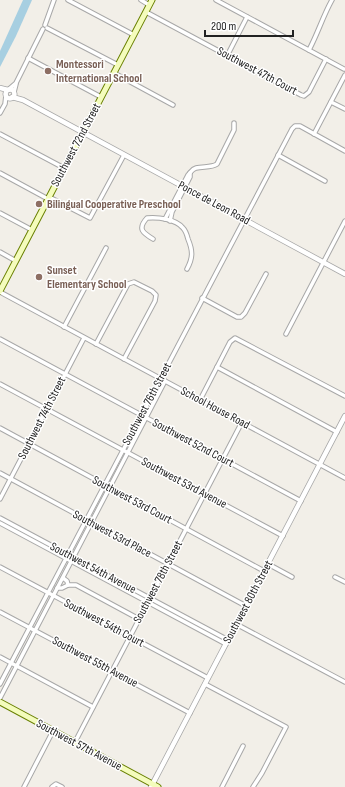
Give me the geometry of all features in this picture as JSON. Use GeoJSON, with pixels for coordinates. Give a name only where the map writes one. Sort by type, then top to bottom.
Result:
{"type":"FeatureCollection","features":[{"type":"Feature","properties":{"kind":"main road","name":"Southwest 72nd Street"},"geometry":{"type":"LineString","coordinates":[[0,291],[151,2]]}},
{"type":"Feature","properties":{"kind":"main road","name":"Southwest 57th Avenue"},"geometry":{"type":"LineString","coordinates":[[0,702],[158,787]]}},
{"type":"Feature","properties":{"kind":"street"},"geometry":{"type":"LineString","coordinates":[[0,113],[45,28],[54,0]]}},
{"type":"Feature","properties":{"kind":"street"},"geometry":{"type":"LineString","coordinates":[[68,0],[134,35]]}},
{"type":"Feature","properties":{"kind":"street"},"geometry":{"type":"LineString","coordinates":[[141,0],[151,2]]}},
{"type":"Feature","properties":{"kind":"street"},"geometry":{"type":"LineString","coordinates":[[216,0],[326,59],[345,71],[314,134],[345,151]]}},
{"type":"Feature","properties":{"kind":"street"},"geometry":{"type":"LineString","coordinates":[[309,50],[332,0]]}},
{"type":"Feature","properties":{"kind":"street","name":"Southwest 47th Court"},"geometry":{"type":"LineString","coordinates":[[146,12],[299,95],[304,96],[309,92],[326,59]]}},
{"type":"Feature","properties":{"kind":"street"},"geometry":{"type":"LineString","coordinates":[[228,56],[247,17]]}},
{"type":"Feature","properties":{"kind":"street"},"geometry":{"type":"LineString","coordinates":[[45,28],[118,66]]}},
{"type":"Feature","properties":{"kind":"street"},"geometry":{"type":"LineString","coordinates":[[28,58],[101,97]]}},
{"type":"Feature","properties":{"kind":"street"},"geometry":{"type":"LineString","coordinates":[[114,73],[173,105]]}},
{"type":"Feature","properties":{"kind":"street","name":"Ponce de Leon Road"},"geometry":{"type":"LineString","coordinates":[[0,89],[345,274]]}},
{"type":"Feature","properties":{"kind":"street"},"geometry":{"type":"LineString","coordinates":[[331,102],[344,109]]}},
{"type":"Feature","properties":{"kind":"street"},"geometry":{"type":"LineString","coordinates":[[167,220],[188,175],[195,168],[217,164],[234,130],[234,123]]}},
{"type":"Feature","properties":{"kind":"street","name":"Southwest 76th Street"},"geometry":{"type":"LineString","coordinates":[[0,683],[292,129],[295,126],[300,126],[314,134]]}},
{"type":"Feature","properties":{"kind":"street"},"geometry":{"type":"LineString","coordinates":[[0,134],[64,168]]}},
{"type":"Feature","properties":{"kind":"street"},"geometry":{"type":"LineString","coordinates":[[0,173],[90,218],[124,155]]}},
{"type":"Feature","properties":{"kind":"street"},"geometry":{"type":"LineString","coordinates":[[278,155],[325,181]]}},
{"type":"Feature","properties":{"kind":"street"},"geometry":{"type":"LineString","coordinates":[[0,212],[32,230]]}},
{"type":"Feature","properties":{"kind":"street"},"geometry":{"type":"LineString","coordinates":[[153,239],[142,232],[143,224],[148,218],[167,220],[182,227],[192,247],[193,254],[192,260],[187,269]]}},
{"type":"Feature","properties":{"kind":"street"},"geometry":{"type":"LineString","coordinates":[[286,334],[345,221]]}},
{"type":"Feature","properties":{"kind":"street"},"geometry":{"type":"LineString","coordinates":[[340,230],[345,232]]}},
{"type":"Feature","properties":{"kind":"street"},"geometry":{"type":"LineString","coordinates":[[64,327],[106,248]]}},
{"type":"Feature","properties":{"kind":"street"},"geometry":{"type":"LineString","coordinates":[[0,252],[16,260]]}},
{"type":"Feature","properties":{"kind":"street"},"geometry":{"type":"LineString","coordinates":[[202,298],[241,317],[245,313],[266,274]]}},
{"type":"Feature","properties":{"kind":"street"},"geometry":{"type":"LineString","coordinates":[[96,344],[129,283],[134,282],[152,291],[156,296],[154,303],[124,359]]}},
{"type":"Feature","properties":{"kind":"street","name":"School House Road"},"geometry":{"type":"LineString","coordinates":[[0,291],[84,338],[345,478]]}},
{"type":"Feature","properties":{"kind":"street","name":"Southwest 74th Street"},"geometry":{"type":"LineString","coordinates":[[0,499],[84,338]]}},
{"type":"Feature","properties":{"kind":"street"},"geometry":{"type":"LineString","coordinates":[[200,400],[230,342],[234,338],[238,338],[345,396]]}},
{"type":"Feature","properties":{"kind":"street","name":"Southwest 52nd Court"},"geometry":{"type":"LineString","coordinates":[[0,339],[301,501]]}},
{"type":"Feature","properties":{"kind":"street"},"geometry":{"type":"LineString","coordinates":[[217,367],[337,432]]}},
{"type":"Feature","properties":{"kind":"street","name":"Southwest 76th Street"},"geometry":{"type":"LineString","coordinates":[[0,698],[165,381]]}},
{"type":"Feature","properties":{"kind":"street","name":"Southwest 53rd Avenue"},"geometry":{"type":"LineString","coordinates":[[0,384],[283,536]]}},
{"type":"Feature","properties":{"kind":"street","name":"Southwest 80th Street"},"geometry":{"type":"LineString","coordinates":[[152,785],[345,416]]}},
{"type":"Feature","properties":{"kind":"street","name":"Southwest 78th Street"},"geometry":{"type":"LineString","coordinates":[[75,742],[130,636],[137,618],[149,600],[242,422]]}},
{"type":"Feature","properties":{"kind":"street","name":"Southwest 53rd Court"},"geometry":{"type":"LineString","coordinates":[[0,428],[264,571]]}},
{"type":"Feature","properties":{"kind":"street","name":"Southwest 53rd Place"},"geometry":{"type":"LineString","coordinates":[[0,473],[246,606]]}},
{"type":"Feature","properties":{"kind":"street","name":"Southwest 54th Avenue"},"geometry":{"type":"LineString","coordinates":[[0,518],[227,642]]}},
{"type":"Feature","properties":{"kind":"street","name":"Southwest 54th Avenue"},"geometry":{"type":"LineString","coordinates":[[0,523],[66,558],[73,559]]}},
{"type":"Feature","properties":{"kind":"street"},"geometry":{"type":"LineString","coordinates":[[268,564],[292,577]]}},
{"type":"Feature","properties":{"kind":"street","name":"Southwest 54th Court"},"geometry":{"type":"LineString","coordinates":[[0,567],[208,678]]}},
{"type":"Feature","properties":{"kind":"street"},"geometry":{"type":"LineString","coordinates":[[335,577],[345,582]]}},
{"type":"Feature","properties":{"kind":"street"},"geometry":{"type":"LineString","coordinates":[[63,578],[68,581],[68,585]]}},
{"type":"Feature","properties":{"kind":"street"},"geometry":{"type":"LineString","coordinates":[[58,588],[68,585],[76,585],[137,618]]}},
{"type":"Feature","properties":{"kind":"street","name":"Southwest 55th Avenue"},"geometry":{"type":"LineString","coordinates":[[0,612],[190,713]]}},
{"type":"Feature","properties":{"kind":"street"},"geometry":{"type":"LineString","coordinates":[[236,624],[345,682]]}},
{"type":"Feature","properties":{"kind":"street"},"geometry":{"type":"LineString","coordinates":[[0,657],[93,707]]}},
{"type":"Feature","properties":{"kind":"street"},"geometry":{"type":"LineString","coordinates":[[205,684],[286,728],[253,787]]}},
{"type":"Feature","properties":{"kind":"street"},"geometry":{"type":"LineString","coordinates":[[24,787],[53,731]]}},
{"type":"Feature","properties":{"kind":"street"},"geometry":{"type":"LineString","coordinates":[[222,787],[243,746]]}},
{"type":"Feature","properties":{"kind":"street"},"geometry":{"type":"LineString","coordinates":[[53,786],[62,787]]}},
{"type":"Feature","properties":{"kind":"water"},"geometry":{"type":"Polygon","coordinates":[[[23,0],[32,0],[0,67],[0,51],[23,0]]]}},
{"type":"Feature","properties":{"kind":"place","name":"Montessori International School"},"geometry":{"type":"Point","coordinates":[48,71]}},
{"type":"Feature","properties":{"kind":"place","name":"Bilingual Cooperative Preschool"},"geometry":{"type":"Point","coordinates":[39,204]}},
{"type":"Feature","properties":{"kind":"place","name":"Sunset Elementary School"},"geometry":{"type":"Point","coordinates":[39,277]}}]}
